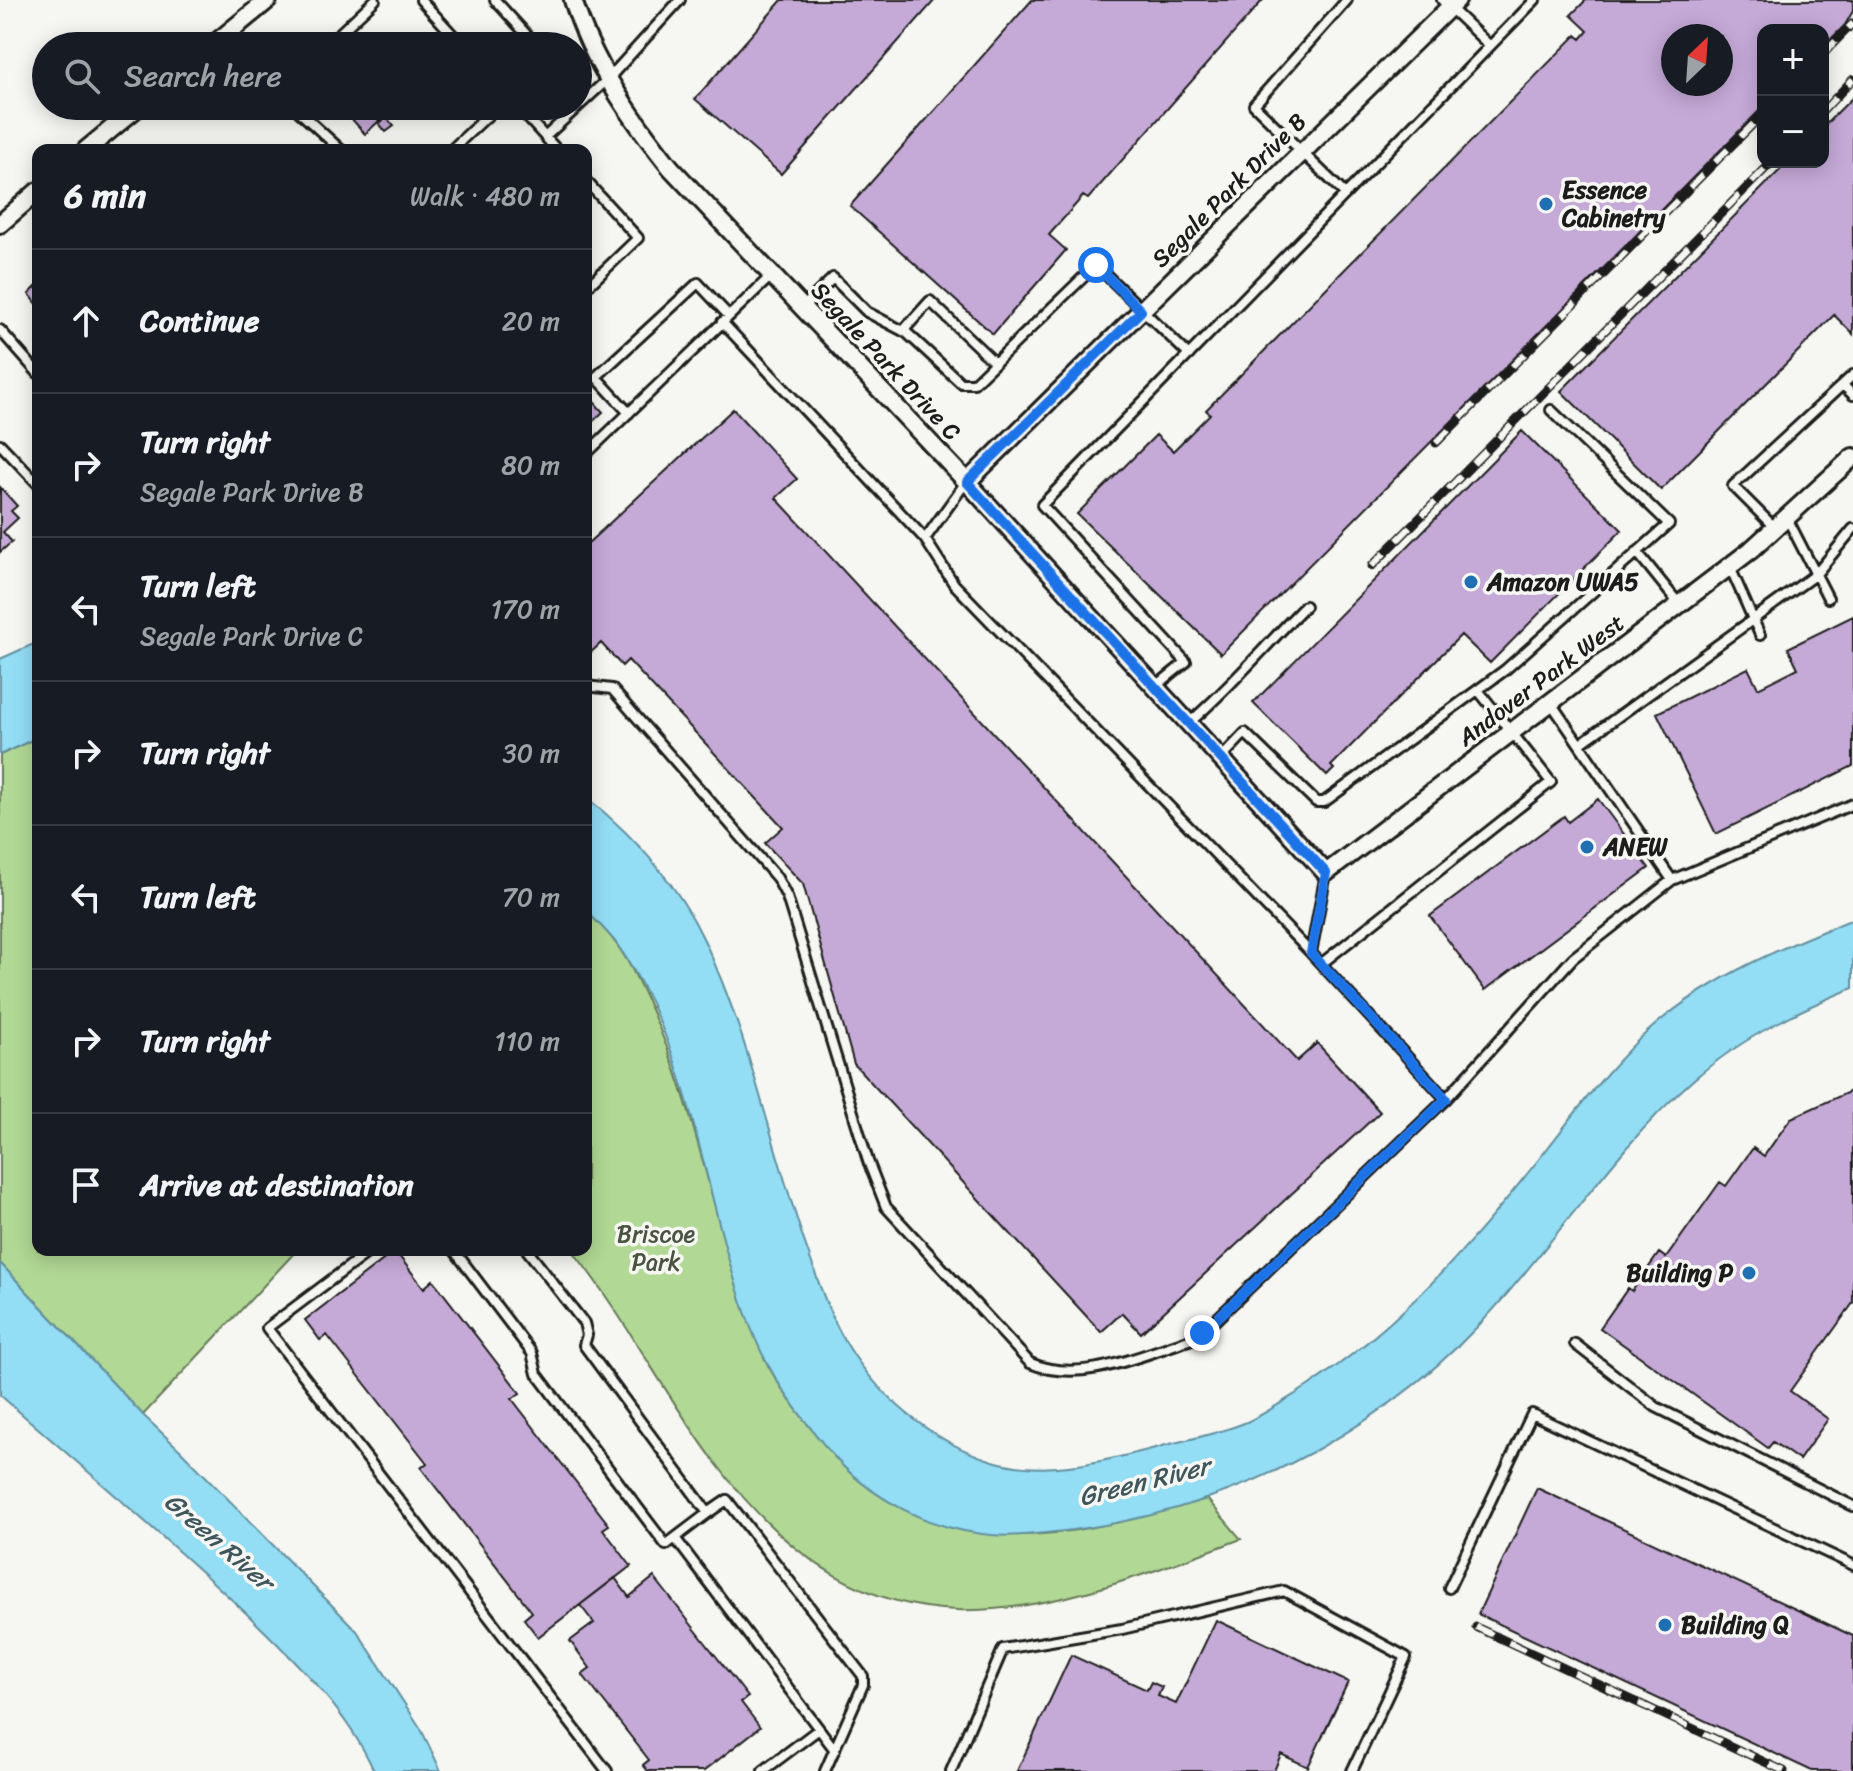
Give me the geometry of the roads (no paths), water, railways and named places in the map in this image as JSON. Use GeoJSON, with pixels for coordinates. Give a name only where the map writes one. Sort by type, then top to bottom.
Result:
{"type":"FeatureCollection","features":[{"type":"Feature","properties":{"kind":"street"},"geometry":{"type":"LineString","coordinates":[[229,32],[268,0]]}},
{"type":"Feature","properties":{"kind":"street","name":"Segale Park Drive C"},"geometry":{"type":"LineString","coordinates":[[573,0],[586,32]]}},
{"type":"Feature","properties":{"kind":"street","name":"Segale Park Drive B"},"geometry":{"type":"LineString","coordinates":[[967,482],[1450,2]]}},
{"type":"Feature","properties":{"kind":"street","name":"Segale Park Drive C"},"geometry":{"type":"LineString","coordinates":[[592,45],[635,123],[671,168],[967,482],[1326,873]]}},
{"type":"Feature","properties":{"kind":"street"},"geometry":{"type":"LineString","coordinates":[[96,144],[123,120]]}},
{"type":"Feature","properties":{"kind":"street"},"geometry":{"type":"LineString","coordinates":[[0,224],[32,196]]}},
{"type":"Feature","properties":{"kind":"street","name":"Andover Park West"},"geometry":{"type":"LineString","coordinates":[[1326,873],[1730,566],[1853,457]]}},
{"type":"Feature","properties":{"kind":"lane"},"geometry":{"type":"LineString","coordinates":[[341,32],[375,0]]}},
{"type":"Feature","properties":{"kind":"lane"},"geometry":{"type":"LineString","coordinates":[[421,0],[450,32]]}},
{"type":"Feature","properties":{"kind":"lane"},"geometry":{"type":"LineString","coordinates":[[495,0],[524,32]]}},
{"type":"Feature","properties":{"kind":"lane"},"geometry":{"type":"LineString","coordinates":[[592,94],[680,0]]}},
{"type":"Feature","properties":{"kind":"lane"},"geometry":{"type":"LineString","coordinates":[[1345,194],[1254,105],[1347,0]]}},
{"type":"Feature","properties":{"kind":"lane"},"geometry":{"type":"LineString","coordinates":[[1155,687],[1186,662],[1042,505],[1535,0]]}},
{"type":"Feature","properties":{"kind":"lane"},"geometry":{"type":"LineString","coordinates":[[1450,2],[1490,46]]}},
{"type":"Feature","properties":{"kind":"lane"},"geometry":{"type":"LineString","coordinates":[[308,120],[334,144]]}},
{"type":"Feature","properties":{"kind":"lane"},"geometry":{"type":"LineString","coordinates":[[457,144],[483,120]]}},
{"type":"Feature","properties":{"kind":"lane"},"geometry":{"type":"LineString","coordinates":[[530,120],[551,144]]}},
{"type":"Feature","properties":{"kind":"lane"},"geometry":{"type":"LineString","coordinates":[[545,137],[563,120]]}},
{"type":"Feature","properties":{"kind":"lane"},"geometry":{"type":"LineString","coordinates":[[592,188],[638,238],[592,282]]}},
{"type":"Feature","properties":{"kind":"lane"},"geometry":{"type":"LineString","coordinates":[[802,308],[833,278],[867,312],[903,331],[961,383],[974,383],[1096,265],[1189,355]]}},
{"type":"Feature","properties":{"kind":"lane"},"geometry":{"type":"LineString","coordinates":[[592,448],[772,275]]}},
{"type":"Feature","properties":{"kind":"lane"},"geometry":{"type":"LineString","coordinates":[[629,413],[596,377],[698,283],[726,319],[925,539],[954,584],[1311,953],[1446,1099]]}},
{"type":"Feature","properties":{"kind":"lane"},"geometry":{"type":"LineString","coordinates":[[903,331],[930,301],[995,363]]}},
{"type":"Feature","properties":{"kind":"lane"},"geometry":{"type":"LineString","coordinates":[[0,330],[32,366]]}},
{"type":"Feature","properties":{"kind":"lane"},"geometry":{"type":"LineString","coordinates":[[1828,598],[1816,574],[1781,523],[1733,486],[1853,375]]}},
{"type":"Feature","properties":{"kind":"lane"},"geometry":{"type":"LineString","coordinates":[[1843,385],[1853,395]]}},
{"type":"Feature","properties":{"kind":"lane"},"geometry":{"type":"LineString","coordinates":[[1220,758],[1245,733],[1316,802],[1324,802],[1505,670],[1669,524],[1551,410]]}},
{"type":"Feature","properties":{"kind":"lane"},"geometry":{"type":"LineString","coordinates":[[0,444],[32,478]]}},
{"type":"Feature","properties":{"kind":"lane"},"geometry":{"type":"LineString","coordinates":[[925,539],[967,482]]}},
{"type":"Feature","properties":{"kind":"lane"},"geometry":{"type":"LineString","coordinates":[[1580,744],[1816,574],[1853,529]]}},
{"type":"Feature","properties":{"kind":"lane"},"geometry":{"type":"LineString","coordinates":[[1637,552],[1679,604]]}},
{"type":"Feature","properties":{"kind":"lane"},"geometry":{"type":"LineString","coordinates":[[1730,566],[1760,635]]}},
{"type":"Feature","properties":{"kind":"lane"},"geometry":{"type":"LineString","coordinates":[[1188,723],[1225,692],[1305,606]]}},
{"type":"Feature","properties":{"kind":"lane"},"geometry":{"type":"LineString","coordinates":[[592,687],[612,689],[777,878],[787,897],[868,1161],[886,1207],[1030,1363],[1046,1370],[1085,1372],[1192,1339],[1202,1333],[1446,1099],[1573,958],[1672,880],[1853,804]]}},
{"type":"Feature","properties":{"kind":"lane"},"geometry":{"type":"LineString","coordinates":[[1321,964],[1551,782],[1478,690]]}},
{"type":"Feature","properties":{"kind":"lane"},"geometry":{"type":"LineString","coordinates":[[1551,702],[1672,880]]}},
{"type":"Feature","properties":{"kind":"lane"},"geometry":{"type":"LineString","coordinates":[[1311,953],[1326,873]]}},
{"type":"Feature","properties":{"kind":"lane"},"geometry":{"type":"LineString","coordinates":[[363,1256],[267,1328],[607,1771]]}},
{"type":"Feature","properties":{"kind":"lane"},"geometry":{"type":"LineString","coordinates":[[459,1256],[532,1353],[537,1374],[666,1545],[727,1500],[863,1676],[863,1685],[825,1771]]}},
{"type":"Feature","properties":{"kind":"lane"},"geometry":{"type":"LineString","coordinates":[[532,1256],[584,1323],[587,1335],[584,1345],[708,1513]]}},
{"type":"Feature","properties":{"kind":"lane"},"geometry":{"type":"LineString","coordinates":[[1575,1344],[1656,1407],[1853,1506]]}},
{"type":"Feature","properties":{"kind":"lane"},"geometry":{"type":"LineString","coordinates":[[1449,1588],[1532,1414],[1853,1565]]}},
{"type":"Feature","properties":{"kind":"lane"},"geometry":{"type":"LineString","coordinates":[[675,1538],[835,1750]]}},
{"type":"Feature","properties":{"kind":"lane"},"geometry":{"type":"LineString","coordinates":[[951,1771],[1003,1649],[1122,1629],[1284,1591],[1406,1657],[1352,1771]]}},
{"type":"Feature","properties":{"kind":"lane"},"geometry":{"type":"LineString","coordinates":[[763,1771],[819,1729]]}},
{"type":"Feature","properties":{"kind":"water"},"geometry":{"type":"Polygon","coordinates":[[[32,645],[32,740],[0,755],[0,659],[32,645]]]}},
{"type":"Feature","properties":{"kind":"water","name":"Green River"},"geometry":{"type":"Polygon","coordinates":[[[592,802],[621,828],[668,880],[704,940],[748,1055],[816,1276],[848,1346],[892,1400],[930,1430],[971,1453],[1013,1466],[1034,1468],[1097,1462],[1238,1426],[1263,1414],[1339,1364],[1402,1312],[1459,1254],[1608,1072],[1639,1040],[1701,991],[1750,964],[1853,919],[1853,988],[1769,1027],[1693,1080],[1636,1137],[1480,1324],[1437,1365],[1391,1402],[1342,1435],[1290,1464],[1181,1507],[1123,1521],[1013,1536],[961,1530],[898,1507],[845,1468],[785,1393],[766,1362],[751,1328],[721,1231],[696,1131],[665,1034],[643,988],[606,931],[592,916],[592,802]]]}},
{"type":"Feature","properties":{"kind":"water","name":"Green River"},"geometry":{"type":"Polygon","coordinates":[[[0,1263],[143,1415],[357,1631],[421,1729],[441,1771],[374,1771],[350,1727],[284,1650],[187,1559],[0,1395],[0,1263]]]}},
{"type":"Feature","properties":{"kind":"railway"},"geometry":{"type":"LineString","coordinates":[[1829,48],[1853,23]]}},
{"type":"Feature","properties":{"kind":"railway"},"geometry":{"type":"LineString","coordinates":[[1829,105],[1853,79]]}},
{"type":"Feature","properties":{"kind":"railway"},"geometry":{"type":"LineString","coordinates":[[1436,443],[1757,120]]}},
{"type":"Feature","properties":{"kind":"railway"},"geometry":{"type":"LineString","coordinates":[[1372,566],[1766,168]]}},
{"type":"Feature","properties":{"kind":"railway"},"geometry":{"type":"LineString","coordinates":[[1476,1627],[1784,1771]]}},
{"type":"Feature","properties":{"kind":"place","name":"Essence Cabinetry"},"geometry":{"type":"Point","coordinates":[1546,204]}},
{"type":"Feature","properties":{"kind":"place","name":"Amazon UWA5"},"geometry":{"type":"Point","coordinates":[1471,582]}},
{"type":"Feature","properties":{"kind":"place","name":"ANEW"},"geometry":{"type":"Point","coordinates":[1587,847]}},
{"type":"Feature","properties":{"kind":"place","name":"Building P"},"geometry":{"type":"Point","coordinates":[1749,1273]}},
{"type":"Feature","properties":{"kind":"place","name":"Building Q"},"geometry":{"type":"Point","coordinates":[1665,1625]}},
{"type":"Feature","properties":{"kind":"park label","name":"Briscoe Park"},"geometry":{"type":"Point","coordinates":[656,1248]}}]}
